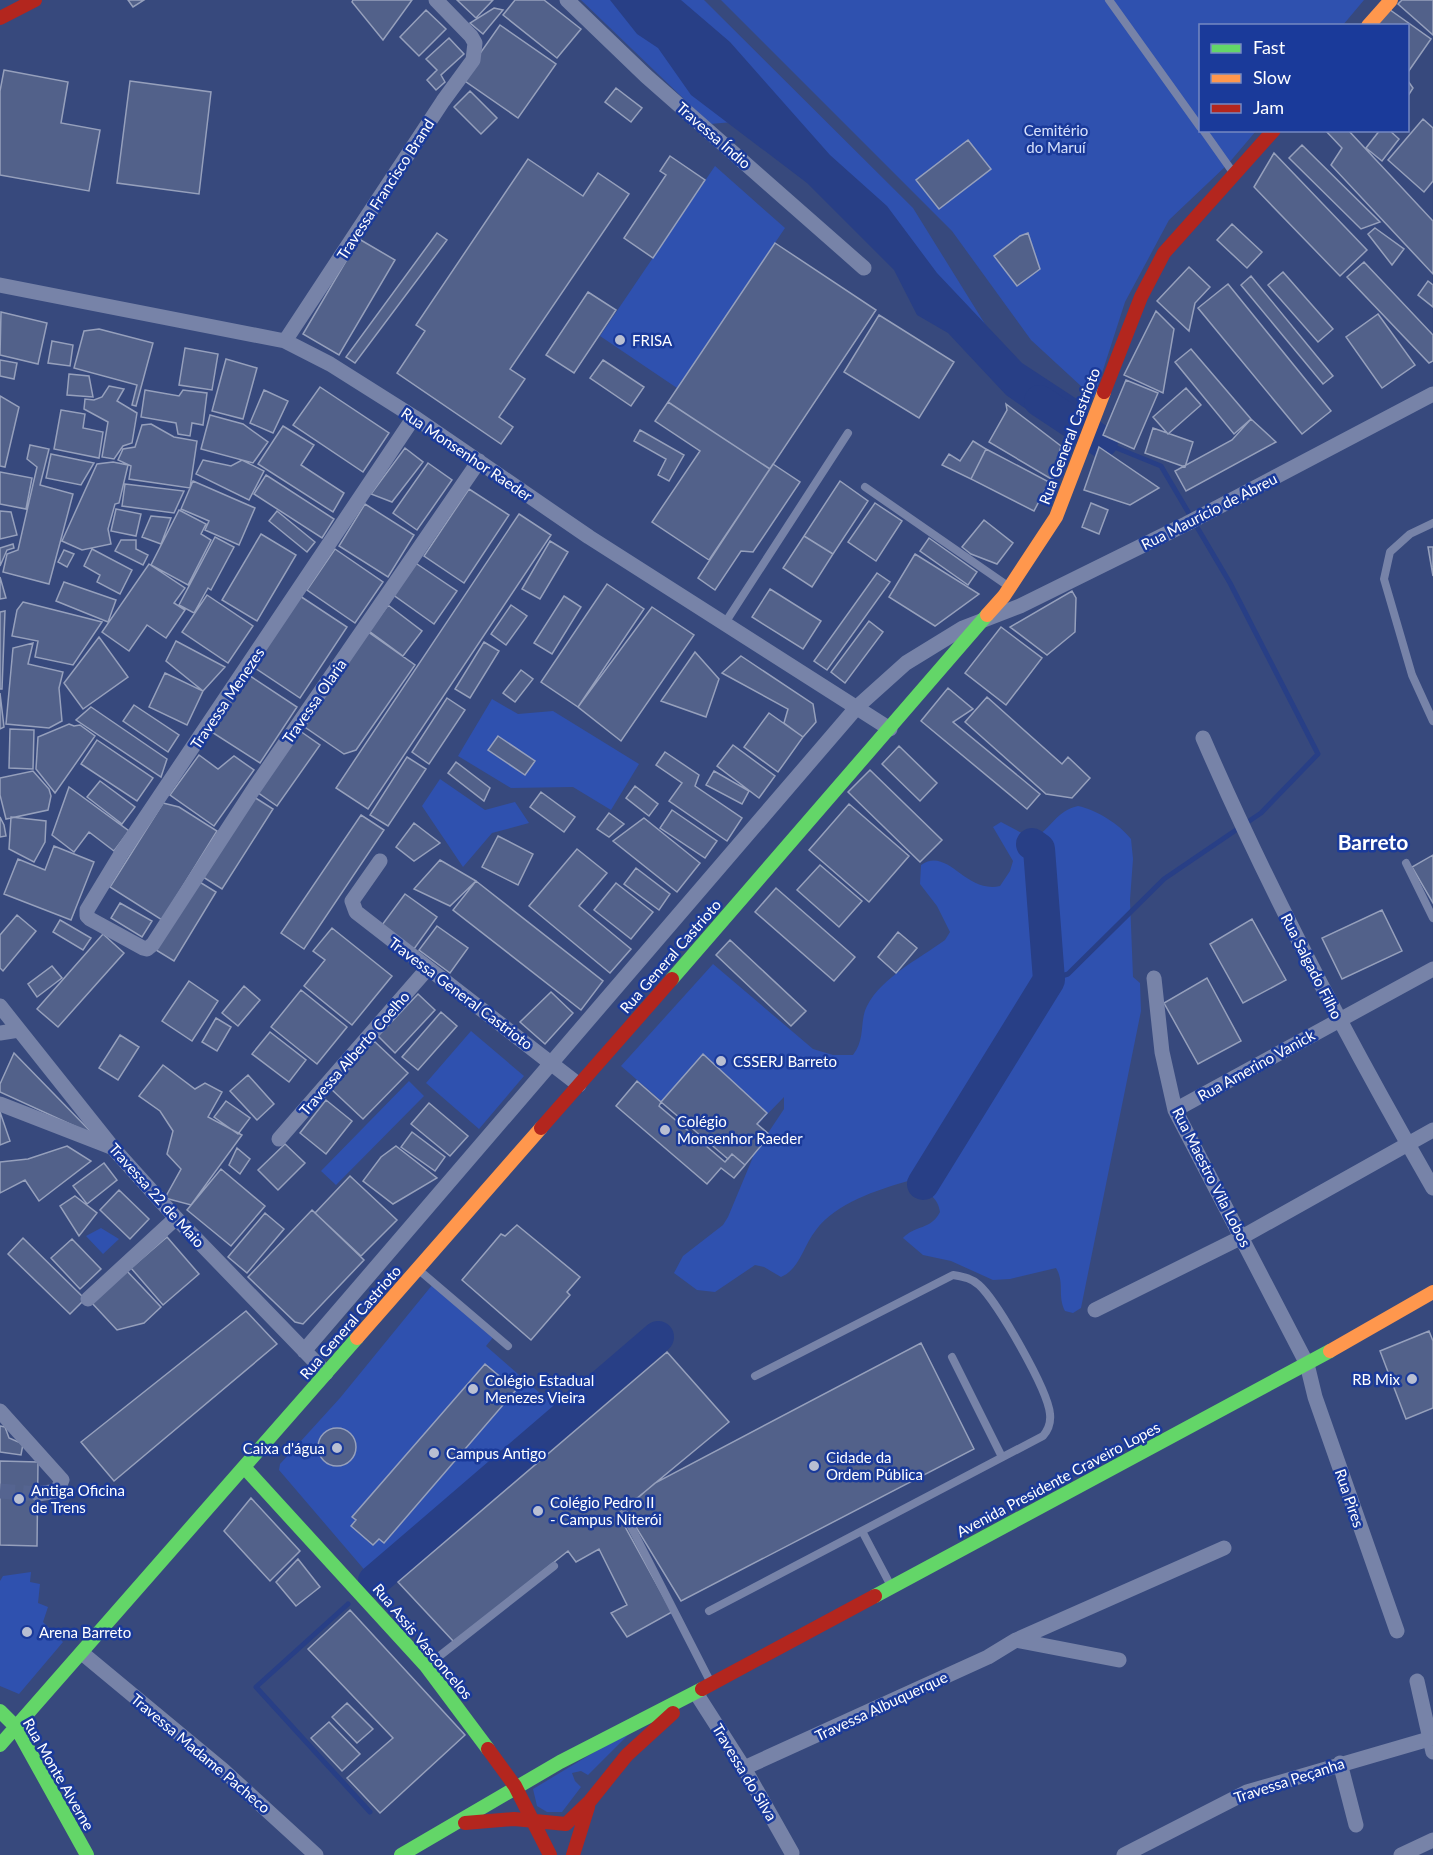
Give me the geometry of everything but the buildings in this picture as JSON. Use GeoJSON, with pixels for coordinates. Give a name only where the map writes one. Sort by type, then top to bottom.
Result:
{"type":"FeatureCollection","features":[{"type":"Feature","properties":{"kind":"main road"},"geometry":{"type":"LineString","coordinates":[[0,18],[35,0]]}},
{"type":"Feature","properties":{"kind":"main road"},"geometry":{"type":"LineString","coordinates":[[1370,24],[1391,0]]}},
{"type":"Feature","properties":{"kind":"main road","name":"Rua General Castrioto"},"geometry":{"type":"LineString","coordinates":[[0,1745],[890,729],[1009,587],[1056,517],[1141,297],[1164,253],[1272,132]]}},
{"type":"Feature","properties":{"kind":"main road","name":"Avenida Presidente Craveiro Lopes"},"geometry":{"type":"LineString","coordinates":[[401,1855],[460,1823],[515,1786],[711,1685],[1307,1364],[1433,1292]]}},
{"type":"Feature","properties":{"kind":"main road","name":"Rua Assis Vasconcelos"},"geometry":{"type":"LineString","coordinates":[[244,1467],[426,1666],[515,1786],[550,1855]]}},
{"type":"Feature","properties":{"kind":"main road","name":"Avenida Presidente Craveiro Lopes"},"geometry":{"type":"LineString","coordinates":[[460,1823],[514,1820],[566,1824],[590,1802],[627,1755],[696,1693]]}},
{"type":"Feature","properties":{"kind":"main road","name":"Rua Monte Alverne"},"geometry":{"type":"LineString","coordinates":[[0,1711],[16,1728],[87,1855]]}},
{"type":"Feature","properties":{"kind":"main road","name":"Avenida Presidente Craveiro Lopes"},"geometry":{"type":"LineString","coordinates":[[573,1855],[590,1802]]}},
{"type":"Feature","properties":{"kind":"street","name":"Travessa Francisco Brand"},"geometry":{"type":"LineString","coordinates":[[285,341],[443,101],[473,60],[475,43],[471,36],[436,0]]}},
{"type":"Feature","properties":{"kind":"street","name":"Travessa Índio"},"geometry":{"type":"LineString","coordinates":[[567,0],[646,76],[864,268]]}},
{"type":"Feature","properties":{"kind":"street","name":"Rua Monsenhor Raeder"},"geometry":{"type":"LineString","coordinates":[[0,285],[285,341],[330,364],[414,417],[589,537],[890,729]]}},
{"type":"Feature","properties":{"kind":"street","name":"Rua Maurício de Abreu"},"geometry":{"type":"LineString","coordinates":[[304,1351],[857,707],[906,663],[963,628],[1020,606],[1186,524],[1433,394]]}},
{"type":"Feature","properties":{"kind":"street","name":"Travessa Menezes"},"geometry":{"type":"LineString","coordinates":[[153,945],[147,950],[143,948],[90,919],[87,916],[87,910],[121,854],[414,417]]}},
{"type":"Feature","properties":{"kind":"street","name":"Travessa Olaria"},"geometry":{"type":"LineString","coordinates":[[153,945],[255,787],[479,461]]}},
{"type":"Feature","properties":{"kind":"street","name":"Rua Salgado Filho"},"geometry":{"type":"LineString","coordinates":[[1203,738],[1247,838],[1339,1019],[1433,1188]]}},
{"type":"Feature","properties":{"kind":"street","name":"Travessa General Castrioto"},"geometry":{"type":"LineString","coordinates":[[380,861],[354,897],[352,902],[356,912],[579,1085]]}},
{"type":"Feature","properties":{"kind":"street","name":"Travessa Alberto Coelho"},"geometry":{"type":"LineString","coordinates":[[279,1139],[428,968]]}},
{"type":"Feature","properties":{"kind":"street","name":"Rua Amerino Vanick"},"geometry":{"type":"LineString","coordinates":[[1174,1110],[1433,969]]}},
{"type":"Feature","properties":{"kind":"street","name":"Rua Maestro Vila Lobos"},"geometry":{"type":"LineString","coordinates":[[1154,978],[1162,1052],[1174,1110],[1307,1364]]}},
{"type":"Feature","properties":{"kind":"street","name":"Travessa 22 de Maio"},"geometry":{"type":"LineString","coordinates":[[0,1006],[114,1148],[176,1218],[326,1373]]}},
{"type":"Feature","properties":{"kind":"street"},"geometry":{"type":"LineString","coordinates":[[0,1033],[19,1030]]}},
{"type":"Feature","properties":{"kind":"street"},"geometry":{"type":"LineString","coordinates":[[0,1104],[114,1148]]}},
{"type":"Feature","properties":{"kind":"street"},"geometry":{"type":"LineString","coordinates":[[1095,1310],[1242,1236],[1433,1130]]}},
{"type":"Feature","properties":{"kind":"street"},"geometry":{"type":"LineString","coordinates":[[88,1299],[176,1218]]}},
{"type":"Feature","properties":{"kind":"street","name":"Rua Pires"},"geometry":{"type":"LineString","coordinates":[[1307,1364],[1315,1397],[1397,1631]]}},
{"type":"Feature","properties":{"kind":"street"},"geometry":{"type":"LineString","coordinates":[[0,1411],[63,1484],[57,1491],[38,1494]]}},
{"type":"Feature","properties":{"kind":"street","name":"Travessa Albuquerque"},"geometry":{"type":"LineString","coordinates":[[744,1768],[978,1662],[1016,1640],[1224,1548]]}},
{"type":"Feature","properties":{"kind":"street"},"geometry":{"type":"LineString","coordinates":[[1016,1640],[1119,1660]]}},
{"type":"Feature","properties":{"kind":"street","name":"Travessa Madame Pacheco"},"geometry":{"type":"LineString","coordinates":[[82,1653],[223,1770],[316,1855]]}},
{"type":"Feature","properties":{"kind":"street"},"geometry":{"type":"LineString","coordinates":[[1416,1682],[1431,1745]]}},
{"type":"Feature","properties":{"kind":"street","name":"Travessa do Silva"},"geometry":{"type":"LineString","coordinates":[[696,1693],[744,1768],[792,1853]]}},
{"type":"Feature","properties":{"kind":"street","name":"Travessa Peçanha"},"geometry":{"type":"LineString","coordinates":[[1124,1855],[1247,1792],[1340,1763],[1431,1745]]}},
{"type":"Feature","properties":{"kind":"street"},"geometry":{"type":"LineString","coordinates":[[1340,1763],[1356,1825]]}},
{"type":"Feature","properties":{"kind":"street"},"geometry":{"type":"LineString","coordinates":[[1401,1855],[1433,1840]]}},
{"type":"Feature","properties":{"kind":"lane"},"geometry":{"type":"LineString","coordinates":[[1109,0],[1199,126]]}},
{"type":"Feature","properties":{"kind":"lane"},"geometry":{"type":"LineString","coordinates":[[1204,132],[1235,174]]}},
{"type":"Feature","properties":{"kind":"lane"},"geometry":{"type":"LineString","coordinates":[[725,623],[848,433]]}},
{"type":"Feature","properties":{"kind":"lane"},"geometry":{"type":"LineString","coordinates":[[865,487],[1009,587]]}},
{"type":"Feature","properties":{"kind":"lane"},"geometry":{"type":"LineString","coordinates":[[1433,523],[1410,534],[1390,552],[1384,579],[1412,675],[1433,721]]}},
{"type":"Feature","properties":{"kind":"lane"},"geometry":{"type":"LineString","coordinates":[[1406,863],[1433,918]]}},
{"type":"Feature","properties":{"kind":"lane"},"geometry":{"type":"LineString","coordinates":[[418,1269],[508,1346]]}},
{"type":"Feature","properties":{"kind":"lane"},"geometry":{"type":"LineString","coordinates":[[709,1611],[1043,1436],[1049,1428],[1050,1416],[1047,1401],[1016,1339],[981,1286],[969,1278],[953,1275],[755,1376]]}},
{"type":"Feature","properties":{"kind":"lane"},"geometry":{"type":"LineString","coordinates":[[952,1357],[1002,1457]]}},
{"type":"Feature","properties":{"kind":"lane"},"geometry":{"type":"LineString","coordinates":[[624,1513],[711,1685]]}},
{"type":"Feature","properties":{"kind":"lane"},"geometry":{"type":"LineString","coordinates":[[862,1531],[891,1587]]}},
{"type":"Feature","properties":{"kind":"lane"},"geometry":{"type":"LineString","coordinates":[[426,1666],[554,1566]]}},
{"type":"Feature","properties":{"kind":"green space"},"geometry":{"type":"Polygon","coordinates":[[[581,0],[624,0],[756,120],[710,124],[581,0]]]}},
{"type":"Feature","properties":{"kind":"green space"},"geometry":{"type":"Polygon","coordinates":[[[660,0],[704,0],[913,208],[1003,353],[660,0]]]}},
{"type":"Feature","properties":{"kind":"green space","name":"Cemitério do Maruí"},"geometry":{"type":"Polygon","coordinates":[[[721,0],[1364,0],[1344,24],[1199,24],[1199,132],[1255,132],[1228,164],[1169,220],[1125,302],[1094,398],[1031,340],[952,231],[721,0]]]}},
{"type":"Feature","properties":{"kind":"green space"},"geometry":{"type":"Polygon","coordinates":[[[715,166],[785,228],[677,388],[600,336],[715,166]]]}},
{"type":"Feature","properties":{"kind":"green space"},"geometry":{"type":"Polygon","coordinates":[[[492,699],[518,714],[553,711],[639,764],[611,810],[573,787],[511,788],[458,756],[492,699]]]}},
{"type":"Feature","properties":{"kind":"green space"},"geometry":{"type":"Polygon","coordinates":[[[440,779],[485,810],[515,802],[529,823],[492,833],[463,867],[422,806],[440,779]]]}},
{"type":"Feature","properties":{"kind":"green space"},"geometry":{"type":"Polygon","coordinates":[[[1078,806],[1100,814],[1131,839],[1133,859],[1130,900],[1133,977],[1140,983],[1141,1011],[1081,1308],[1073,1313],[1065,1311],[1061,1300],[1059,1273],[1056,1268],[1010,1279],[993,1280],[951,1261],[923,1255],[903,1238],[932,1222],[940,1212],[939,1206],[933,1197],[908,1181],[871,1193],[834,1212],[816,1230],[793,1269],[781,1277],[764,1267],[755,1265],[715,1292],[697,1290],[674,1273],[683,1256],[723,1225],[753,1157],[732,1154],[728,1159],[621,1066],[713,964],[813,1049],[833,1055],[853,1055],[860,1042],[867,1006],[874,996],[891,977],[945,940],[950,932],[937,906],[920,884],[921,865],[931,861],[940,861],[977,883],[988,887],[1000,886],[1010,871],[1013,861],[993,827],[1001,822],[1033,839],[1071,808],[1078,806]],[[784,1097],[758,1124],[768,1133],[784,1109],[784,1097]]]}},
{"type":"Feature","properties":{"kind":"green space"},"geometry":{"type":"Polygon","coordinates":[[[471,1031],[524,1076],[479,1129],[426,1083],[471,1031]]]}},
{"type":"Feature","properties":{"kind":"green space"},"geometry":{"type":"Polygon","coordinates":[[[409,1081],[424,1096],[336,1185],[321,1171],[409,1081]]]}},
{"type":"Feature","properties":{"kind":"green space"},"geometry":{"type":"Polygon","coordinates":[[[101,1228],[119,1239],[103,1254],[86,1236],[101,1228]]]}},
{"type":"Feature","properties":{"kind":"green space","name":"Colégio Estadual Menezes Vieira"},"geometry":{"type":"Polygon","coordinates":[[[433,1284],[495,1335],[486,1346],[566,1416],[374,1581],[279,1470],[280,1464],[340,1398],[433,1284]]]}},
{"type":"Feature","properties":{"kind":"green space","name":"Arena Barreto"},"geometry":{"type":"Polygon","coordinates":[[[31,1572],[30,1582],[40,1584],[38,1603],[48,1607],[43,1622],[63,1642],[19,1694],[0,1686],[0,1581],[3,1576],[31,1572]]]}},
{"type":"Feature","properties":{"kind":"green space"},"geometry":{"type":"Polygon","coordinates":[[[636,1727],[588,1775],[581,1771],[572,1773],[575,1781],[581,1787],[562,1812],[547,1812],[537,1806],[533,1789],[636,1727]]]}},
{"type":"Feature","properties":{"kind":"shaded area"},"geometry":{"type":"Polygon","coordinates":[[[610,0],[681,0],[730,42],[830,155],[887,206],[937,273],[1022,363],[1086,405],[1069,439],[1006,395],[948,333],[917,315],[894,270],[807,183],[691,95],[658,48],[637,34],[610,0]]]}},
{"type":"Feature","properties":{"kind":"waterway"},"geometry":{"type":"LineString","coordinates":[[1040,401],[1102,442]]}},
{"type":"Feature","properties":{"kind":"waterway"},"geometry":{"type":"LineString","coordinates":[[1049,980],[1068,974],[1164,879],[1261,813],[1318,754],[1230,583],[1161,466],[1102,442]]}},
{"type":"Feature","properties":{"kind":"waterway"},"geometry":{"type":"LineString","coordinates":[[923,1184],[1049,980],[1039,849],[1032,844]]}},
{"type":"Feature","properties":{"kind":"waterway"},"geometry":{"type":"LineString","coordinates":[[374,1581],[658,1337]]}},
{"type":"Feature","properties":{"kind":"waterway"},"geometry":{"type":"LineString","coordinates":[[348,1604],[256,1687],[370,1812]]}},
{"type":"Feature","properties":{"kind":"tunnel"},"geometry":{"type":"LineString","coordinates":[[0,1491],[38,1494]]}},
{"type":"Feature","properties":{"kind":"traffic: fast"},"geometry":{"type":"LineString","coordinates":[[672,979],[987,615]]}},
{"type":"Feature","properties":{"kind":"traffic: fast"},"geometry":{"type":"LineString","coordinates":[[0,1745],[357,1338]]}},
{"type":"Feature","properties":{"kind":"traffic: fast"},"geometry":{"type":"LineString","coordinates":[[875,1596],[1330,1351]]}},
{"type":"Feature","properties":{"kind":"traffic: fast"},"geometry":{"type":"LineString","coordinates":[[244,1467],[426,1666],[488,1749]]}},
{"type":"Feature","properties":{"kind":"traffic: fast"},"geometry":{"type":"LineString","coordinates":[[401,1855],[560,1762],[702,1689]]}},
{"type":"Feature","properties":{"kind":"traffic: fast"},"geometry":{"type":"LineString","coordinates":[[0,1711],[16,1727],[87,1855]]}},
{"type":"Feature","properties":{"kind":"traffic: slow"},"geometry":{"type":"LineString","coordinates":[[1370,24],[1391,0]]}},
{"type":"Feature","properties":{"kind":"traffic: slow"},"geometry":{"type":"LineString","coordinates":[[987,615],[1004,596],[1056,517],[1104,392]]}},
{"type":"Feature","properties":{"kind":"traffic: slow"},"geometry":{"type":"LineString","coordinates":[[357,1338],[541,1128]]}},
{"type":"Feature","properties":{"kind":"traffic: slow"},"geometry":{"type":"LineString","coordinates":[[1330,1351],[1433,1292]]}},
{"type":"Feature","properties":{"kind":"traffic: jam"},"geometry":{"type":"LineString","coordinates":[[0,18],[35,0]]}},
{"type":"Feature","properties":{"kind":"traffic: jam"},"geometry":{"type":"LineString","coordinates":[[1104,392],[1141,297],[1164,253],[1272,132]]}},
{"type":"Feature","properties":{"kind":"traffic: jam"},"geometry":{"type":"LineString","coordinates":[[541,1128],[672,979]]}},
{"type":"Feature","properties":{"kind":"traffic: jam"},"geometry":{"type":"LineString","coordinates":[[702,1689],[875,1596]]}},
{"type":"Feature","properties":{"kind":"traffic: jam"},"geometry":{"type":"LineString","coordinates":[[465,1823],[514,1819],[566,1824],[590,1801],[627,1755],[673,1713]]}},
{"type":"Feature","properties":{"kind":"traffic: jam"},"geometry":{"type":"LineString","coordinates":[[488,1749],[515,1786],[550,1855]]}},
{"type":"Feature","properties":{"kind":"traffic: jam"},"geometry":{"type":"LineString","coordinates":[[573,1855],[588,1807]]}},
{"type":"Feature","properties":{"kind":"place","name":"FRISA"},"geometry":{"type":"Point","coordinates":[620,340]}},
{"type":"Feature","properties":{"kind":"place","name":"CSSERJ Barreto"},"geometry":{"type":"Point","coordinates":[721,1061]}},
{"type":"Feature","properties":{"kind":"place","name":"Colégio Monsenhor Raeder"},"geometry":{"type":"Point","coordinates":[665,1130]}},
{"type":"Feature","properties":{"kind":"place","name":"RB Mix"},"geometry":{"type":"Point","coordinates":[1412,1379]}},
{"type":"Feature","properties":{"kind":"place","name":"Colégio Estadual Menezes Vieira"},"geometry":{"type":"Point","coordinates":[473,1389]}},
{"type":"Feature","properties":{"kind":"place","name":"Caixa d'água"},"geometry":{"type":"Point","coordinates":[337,1448]}},
{"type":"Feature","properties":{"kind":"place","name":"Campus Antigo"},"geometry":{"type":"Point","coordinates":[434,1453]}},
{"type":"Feature","properties":{"kind":"place","name":"Cidade da Ordem Pública"},"geometry":{"type":"Point","coordinates":[814,1466]}},
{"type":"Feature","properties":{"kind":"place","name":"Antiga Oficina de Trens"},"geometry":{"type":"Point","coordinates":[19,1499]}},
{"type":"Feature","properties":{"kind":"place","name":"Colégio Pedro II - Campus Niterói"},"geometry":{"type":"Point","coordinates":[538,1511]}},
{"type":"Feature","properties":{"kind":"place","name":"Arena Barreto"},"geometry":{"type":"Point","coordinates":[27,1632]}},
{"type":"Feature","properties":{"kind":"district","name":"Barreto"},"geometry":{"type":"Point","coordinates":[1373,841]}}]}
